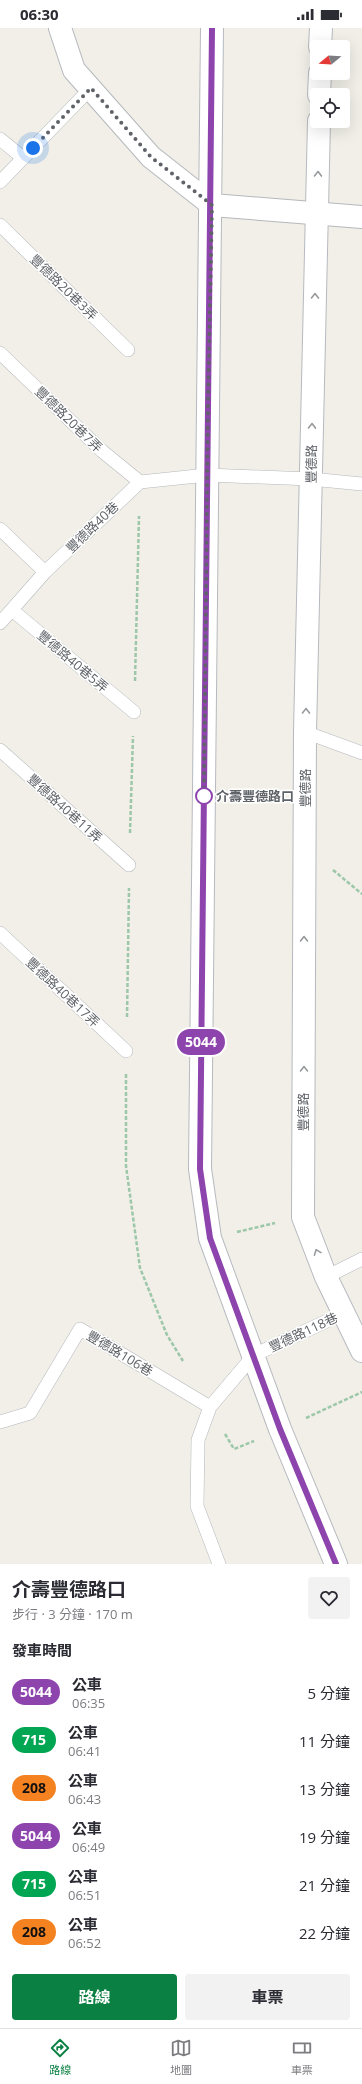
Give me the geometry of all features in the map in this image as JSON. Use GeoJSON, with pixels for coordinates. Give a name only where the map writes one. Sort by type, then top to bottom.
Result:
{"type":"FeatureCollection","features":[{"type":"Feature","properties":{"kind":"main road"},"geometry":{"type":"LineString","coordinates":[[60,28],[74,70],[151,157],[212,205],[362,217]]}},
{"type":"Feature","properties":{"kind":"main road"},"geometry":{"type":"LineString","coordinates":[[212,28],[212,205],[207,475],[200,1169],[210,1238],[280,1429],[336,1564]]}},
{"type":"Feature","properties":{"kind":"main road"},"geometry":{"type":"LineString","coordinates":[[320,40],[321,28]]}},
{"type":"Feature","properties":{"kind":"main road","name":"豐德路"},"geometry":{"type":"LineString","coordinates":[[319,128],[305,732],[303,1217],[326,1276],[362,1351]]}},
{"type":"Feature","properties":{"kind":"lane"},"geometry":{"type":"LineString","coordinates":[[0,182],[91,88]]}},
{"type":"Feature","properties":{"kind":"lane"},"geometry":{"type":"LineString","coordinates":[[0,139],[23,158]]}},
{"type":"Feature","properties":{"kind":"lane","name":"豐德路20巷3弄"},"geometry":{"type":"LineString","coordinates":[[0,225],[128,350]]}},
{"type":"Feature","properties":{"kind":"lane","name":"豐德路20巷7弄"},"geometry":{"type":"LineString","coordinates":[[0,353],[102,451],[140,482]]}},
{"type":"Feature","properties":{"kind":"lane"},"geometry":{"type":"LineString","coordinates":[[140,482],[207,475],[311,479],[362,484]]}},
{"type":"Feature","properties":{"kind":"lane","name":"豐德路40巷"},"geometry":{"type":"LineString","coordinates":[[0,623],[45,572],[140,482]]}},
{"type":"Feature","properties":{"kind":"lane"},"geometry":{"type":"LineString","coordinates":[[0,529],[45,572]]}},
{"type":"Feature","properties":{"kind":"lane","name":"豐德路40巷5弄"},"geometry":{"type":"LineString","coordinates":[[12,610],[134,712]]}},
{"type":"Feature","properties":{"kind":"lane"},"geometry":{"type":"LineString","coordinates":[[305,732],[362,753]]}},
{"type":"Feature","properties":{"kind":"lane","name":"豐德路40巷11弄"},"geometry":{"type":"LineString","coordinates":[[0,750],[129,865]]}},
{"type":"Feature","properties":{"kind":"lane","name":"豐德路40巷17弄"},"geometry":{"type":"LineString","coordinates":[[0,933],[126,1051]]}},
{"type":"Feature","properties":{"kind":"lane"},"geometry":{"type":"LineString","coordinates":[[326,1276],[362,1259]]}},
{"type":"Feature","properties":{"kind":"lane","name":"豐德路118巷"},"geometry":{"type":"LineString","coordinates":[[219,1564],[197,1506],[198,1440],[210,1407],[254,1355],[344,1313]]}},
{"type":"Feature","properties":{"kind":"lane","name":"豐德路106巷"},"geometry":{"type":"LineString","coordinates":[[0,1422],[30,1413],[80,1329],[210,1407]]}},
{"type":"Feature","properties":{"kind":"path"},"geometry":{"type":"LineString","coordinates":[[140,482],[129,865],[126,1166],[140,1268],[167,1335],[187,1368]]}},
{"type":"Feature","properties":{"kind":"path"},"geometry":{"type":"LineString","coordinates":[[210,1238],[303,1217]]}},
{"type":"Feature","properties":{"kind":"path"},"geometry":{"type":"LineString","coordinates":[[210,1407],[234,1449],[362,1392]]}},
{"type":"Feature","properties":{"kind":"bus line","name":"5044"},"geometry":{"type":"LineString","coordinates":[[212,28],[212,205],[206,534],[200,1169],[210,1238],[280,1429],[336,1564]]}},
{"type":"Feature","properties":{"kind":"place","name":"介壽豐德路口"},"geometry":{"type":"Point","coordinates":[204,796]}},
{"type":"Feature","properties":{"kind":"route"},"geometry":{"type":"LineString","coordinates":[[33,148],[91,88],[151,157],[212,205],[206,534],[204,796]]}}]}
